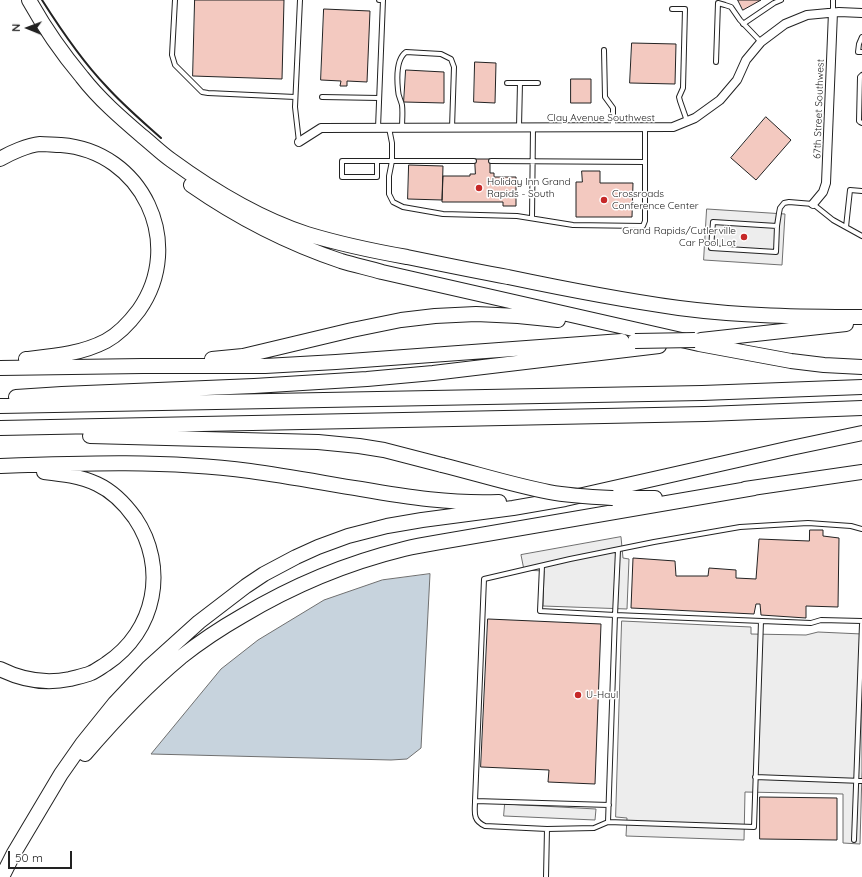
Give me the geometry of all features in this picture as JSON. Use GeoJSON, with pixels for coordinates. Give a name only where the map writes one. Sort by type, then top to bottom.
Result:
{"type":"FeatureCollection","features":[{"type":"Feature","properties":{"kind":"highway"},"geometry":{"type":"LineString","coordinates":[[29,0],[43,25],[82,78],[132,136],[184,180],[212,200],[264,230],[341,261],[382,272],[697,342],[791,361],[824,365],[862,367]]}},
{"type":"Feature","properties":{"kind":"highway"},"geometry":{"type":"LineString","coordinates":[[99,97],[170,159],[203,182],[236,203],[275,222],[304,233],[366,249],[591,294],[681,308],[777,316],[862,317]]}},
{"type":"Feature","properties":{"kind":"highway"},"geometry":{"type":"LineString","coordinates":[[0,159],[8,154],[39,144],[73,146],[88,150],[106,158],[119,167],[132,180],[144,197],[151,210],[156,228],[158,246],[157,266],[152,285],[144,303],[133,318],[120,330],[106,340],[75,352],[52,356],[0,361]]}},
{"type":"Feature","properties":{"kind":"highway"},"geometry":{"type":"LineString","coordinates":[[144,366],[243,356],[401,320],[435,316],[476,314],[551,319],[600,328],[697,342]]}},
{"type":"Feature","properties":{"kind":"highway"},"geometry":{"type":"LineString","coordinates":[[0,399],[62,394],[254,386],[367,379],[433,373],[697,342],[726,337],[862,323]]}},
{"type":"Feature","properties":{"kind":"highway"},"geometry":{"type":"LineString","coordinates":[[0,368],[272,366],[635,341],[697,342]]}},
{"type":"Feature","properties":{"kind":"highway"},"geometry":{"type":"LineString","coordinates":[[0,406],[702,393],[862,387]]}},
{"type":"Feature","properties":{"kind":"highway"},"geometry":{"type":"LineString","coordinates":[[0,430],[792,412],[862,408]]}},
{"type":"Feature","properties":{"kind":"highway"},"geometry":{"type":"LineString","coordinates":[[0,430],[186,439],[318,442],[359,446],[384,450],[550,492],[589,497],[611,494]]}},
{"type":"Feature","properties":{"kind":"highway"},"geometry":{"type":"LineString","coordinates":[[2,877],[14,853],[61,774],[82,744],[115,704],[148,668],[194,626],[246,586],[278,566],[348,536],[387,526],[611,494],[731,461],[862,434]]}},
{"type":"Feature","properties":{"kind":"highway"},"geometry":{"type":"LineString","coordinates":[[0,466],[100,463],[188,465],[297,478],[416,498],[473,503],[611,494],[672,497],[754,488]]}},
{"type":"Feature","properties":{"kind":"highway"},"geometry":{"type":"LineString","coordinates":[[0,469],[59,473],[76,476],[98,484],[109,491],[130,511],[140,526],[151,552],[154,579],[151,603],[143,623],[130,643],[121,653],[91,673],[64,680],[38,681],[15,676],[0,669]]}},
{"type":"Feature","properties":{"kind":"highway"},"geometry":{"type":"LineString","coordinates":[[47,798],[124,711],[152,682],[204,640],[266,601],[302,584],[337,570],[404,549],[447,540],[754,488],[862,472]]}},
{"type":"Feature","properties":{"kind":"street","name":"Clay Avenue Southwest"},"geometry":{"type":"LineString","coordinates":[[298,142],[321,128],[673,127],[695,118],[720,100],[737,80],[746,60],[761,42],[785,24],[807,15],[833,12],[862,13]]}},
{"type":"Feature","properties":{"kind":"street","name":"67th Street Southwest"},"geometry":{"type":"LineString","coordinates":[[814,204],[823,192],[826,183],[833,12]]}},
{"type":"Feature","properties":{"kind":"lane"},"geometry":{"type":"LineString","coordinates":[[175,0],[172,55],[175,65],[202,92],[208,94],[295,97]]}},
{"type":"Feature","properties":{"kind":"lane"},"geometry":{"type":"LineString","coordinates":[[298,142],[295,97],[300,0]]}},
{"type":"Feature","properties":{"kind":"lane"},"geometry":{"type":"LineString","coordinates":[[378,128],[383,0],[379,0]]}},
{"type":"Feature","properties":{"kind":"lane"},"geometry":{"type":"LineString","coordinates":[[743,24],[781,0]]}},
{"type":"Feature","properties":{"kind":"lane"},"geometry":{"type":"LineString","coordinates":[[833,12],[834,0]]}},
{"type":"Feature","properties":{"kind":"lane"},"geometry":{"type":"LineString","coordinates":[[716,62],[718,3],[731,7],[743,24],[761,42]]}},
{"type":"Feature","properties":{"kind":"lane"},"geometry":{"type":"LineString","coordinates":[[672,9],[685,10],[683,88],[680,101],[687,122]]}},
{"type":"Feature","properties":{"kind":"lane"},"geometry":{"type":"LineString","coordinates":[[862,37],[858,52],[862,52]]}},
{"type":"Feature","properties":{"kind":"lane"},"geometry":{"type":"LineString","coordinates":[[604,50],[605,97],[613,108],[613,128]]}},
{"type":"Feature","properties":{"kind":"lane"},"geometry":{"type":"LineString","coordinates":[[402,128],[402,106],[398,91],[398,70],[399,61],[402,55],[406,52],[441,54],[450,59],[454,67],[452,128]]}},
{"type":"Feature","properties":{"kind":"lane"},"geometry":{"type":"LineString","coordinates":[[862,75],[860,77],[859,121],[862,123]]}},
{"type":"Feature","properties":{"kind":"lane"},"geometry":{"type":"LineString","coordinates":[[507,83],[538,83]]}},
{"type":"Feature","properties":{"kind":"lane"},"geometry":{"type":"LineString","coordinates":[[519,128],[520,83]]}},
{"type":"Feature","properties":{"kind":"lane"},"geometry":{"type":"LineString","coordinates":[[322,98],[379,98]]}},
{"type":"Feature","properties":{"kind":"lane"},"geometry":{"type":"LineString","coordinates":[[389,128],[392,143],[392,161],[389,176],[389,194],[393,202],[403,207],[443,214],[517,216],[573,226],[643,226],[645,221],[646,128]]}},
{"type":"Feature","properties":{"kind":"lane"},"geometry":{"type":"LineString","coordinates":[[532,218],[533,128]]}},
{"type":"Feature","properties":{"kind":"lane"},"geometry":{"type":"LineString","coordinates":[[377,161],[377,177],[342,177],[342,161],[377,161],[474,161]]}},
{"type":"Feature","properties":{"kind":"lane"},"geometry":{"type":"LineString","coordinates":[[490,161],[646,162]]}},
{"type":"Feature","properties":{"kind":"lane"},"geometry":{"type":"LineString","coordinates":[[846,227],[850,190],[862,191]]}},
{"type":"Feature","properties":{"kind":"lane"},"geometry":{"type":"LineString","coordinates":[[777,226],[713,222],[711,248],[776,252],[777,226],[780,208],[784,203],[788,202],[814,204],[833,220],[862,236]]}},
{"type":"Feature","properties":{"kind":"lane"},"geometry":{"type":"LineString","coordinates":[[761,621],[754,827],[608,822],[594,828],[547,829],[485,826],[475,817],[484,579],[654,542],[740,527],[808,523],[852,526],[862,529]]}},
{"type":"Feature","properties":{"kind":"lane"},"geometry":{"type":"LineString","coordinates":[[608,822],[618,550]]}},
{"type":"Feature","properties":{"kind":"lane"},"geometry":{"type":"LineString","coordinates":[[542,566],[540,611],[811,623],[821,620],[862,623],[854,840]]}},
{"type":"Feature","properties":{"kind":"lane"},"geometry":{"type":"LineString","coordinates":[[756,778],[862,781]]}},
{"type":"Feature","properties":{"kind":"lane"},"geometry":{"type":"LineString","coordinates":[[475,801],[609,805]]}},
{"type":"Feature","properties":{"kind":"lane"},"geometry":{"type":"LineString","coordinates":[[546,877],[547,829]]}},
{"type":"Feature","properties":{"kind":"shaded area","name":"Grand Rapids/Cutlerville Car Pool Lot"},"geometry":{"type":"Polygon","coordinates":[[[707,209],[785,214],[782,265],[704,260],[707,209]]]}},
{"type":"Feature","properties":{"kind":"shaded area"},"geometry":{"type":"Polygon","coordinates":[[[621,537],[623,558],[629,559],[627,609],[543,606],[544,571],[524,570],[521,555],[621,537]]]}},
{"type":"Feature","properties":{"kind":"shaded area"},"geometry":{"type":"Polygon","coordinates":[[[430,574],[421,748],[407,759],[391,760],[151,754],[221,669],[258,640],[324,600],[382,580],[430,574]]]}},
{"type":"Feature","properties":{"kind":"shaded area"},"geometry":{"type":"Polygon","coordinates":[[[622,621],[751,627],[751,634],[806,635],[818,632],[862,634],[862,771],[860,844],[843,843],[843,794],[745,792],[744,840],[626,836],[627,818],[616,817],[622,621]]]}},
{"type":"Feature","properties":{"kind":"shaded area"},"geometry":{"type":"Polygon","coordinates":[[[505,804],[596,809],[595,820],[504,816],[505,804]]]}},
{"type":"Feature","properties":{"kind":"building"},"geometry":{"type":"Polygon","coordinates":[[[195,0],[284,0],[282,79],[193,76],[195,0]]]}},
{"type":"Feature","properties":{"kind":"building"},"geometry":{"type":"Polygon","coordinates":[[[738,0],[761,0],[743,10],[738,0]]]}},
{"type":"Feature","properties":{"kind":"building"},"geometry":{"type":"Polygon","coordinates":[[[324,9],[370,11],[367,82],[347,81],[347,86],[340,86],[341,81],[321,80],[324,9]]]}},
{"type":"Feature","properties":{"kind":"building"},"geometry":{"type":"Polygon","coordinates":[[[632,43],[676,44],[675,84],[630,83],[632,43]]]}},
{"type":"Feature","properties":{"kind":"building"},"geometry":{"type":"Polygon","coordinates":[[[475,62],[496,63],[495,103],[474,102],[475,62]]]}},
{"type":"Feature","properties":{"kind":"building"},"geometry":{"type":"Polygon","coordinates":[[[406,70],[444,72],[444,103],[404,102],[406,70]]]}},
{"type":"Feature","properties":{"kind":"building"},"geometry":{"type":"Polygon","coordinates":[[[571,79],[591,79],[591,103],[571,103],[571,79]]]}},
{"type":"Feature","properties":{"kind":"building"},"geometry":{"type":"Polygon","coordinates":[[[766,117],[791,140],[756,180],[731,158],[766,117]]]}},
{"type":"Feature","properties":{"kind":"building","name":"Holiday Inn Grand Rapids - South"},"geometry":{"type":"Polygon","coordinates":[[[475,159],[490,159],[490,173],[494,173],[494,177],[516,177],[516,206],[503,206],[503,202],[442,202],[443,176],[470,176],[470,174],[475,174],[475,159]]]}},
{"type":"Feature","properties":{"kind":"building"},"geometry":{"type":"Polygon","coordinates":[[[409,165],[443,166],[442,200],[408,199],[409,165]]]}},
{"type":"Feature","properties":{"kind":"building","name":"Crossroads Conference Center"},"geometry":{"type":"Polygon","coordinates":[[[582,171],[600,171],[600,183],[633,183],[632,217],[576,217],[576,182],[582,182],[582,171]]]}},
{"type":"Feature","properties":{"kind":"building"},"geometry":{"type":"Polygon","coordinates":[[[810,530],[823,530],[823,536],[839,538],[838,607],[806,606],[806,618],[761,615],[760,604],[756,604],[754,614],[631,608],[633,558],[675,561],[676,576],[708,576],[709,568],[736,570],[736,578],[756,579],[759,539],[809,541],[810,530]]]}},
{"type":"Feature","properties":{"kind":"building"},"geometry":{"type":"Polygon","coordinates":[[[488,619],[601,624],[595,784],[548,782],[549,770],[481,767],[488,619]]]}},
{"type":"Feature","properties":{"kind":"building"},"geometry":{"type":"Polygon","coordinates":[[[760,797],[837,798],[837,840],[760,839],[760,797]]]}},
{"type":"Feature","properties":{"kind":"wall"},"geometry":{"type":"LineString","coordinates":[[42,0],[88,66],[112,93],[161,138]]}},
{"type":"Feature","properties":{"kind":"place","name":"Holiday Inn Grand Rapids - South"},"geometry":{"type":"Point","coordinates":[479,188]}},
{"type":"Feature","properties":{"kind":"place","name":"Crossroads Conference Center"},"geometry":{"type":"Point","coordinates":[604,200]}},
{"type":"Feature","properties":{"kind":"place","name":"Grand Rapids/Cutlerville Car Pool Lot"},"geometry":{"type":"Point","coordinates":[744,237]}},
{"type":"Feature","properties":{"kind":"place","name":"U-Haul"},"geometry":{"type":"Point","coordinates":[578,695]}}]}
